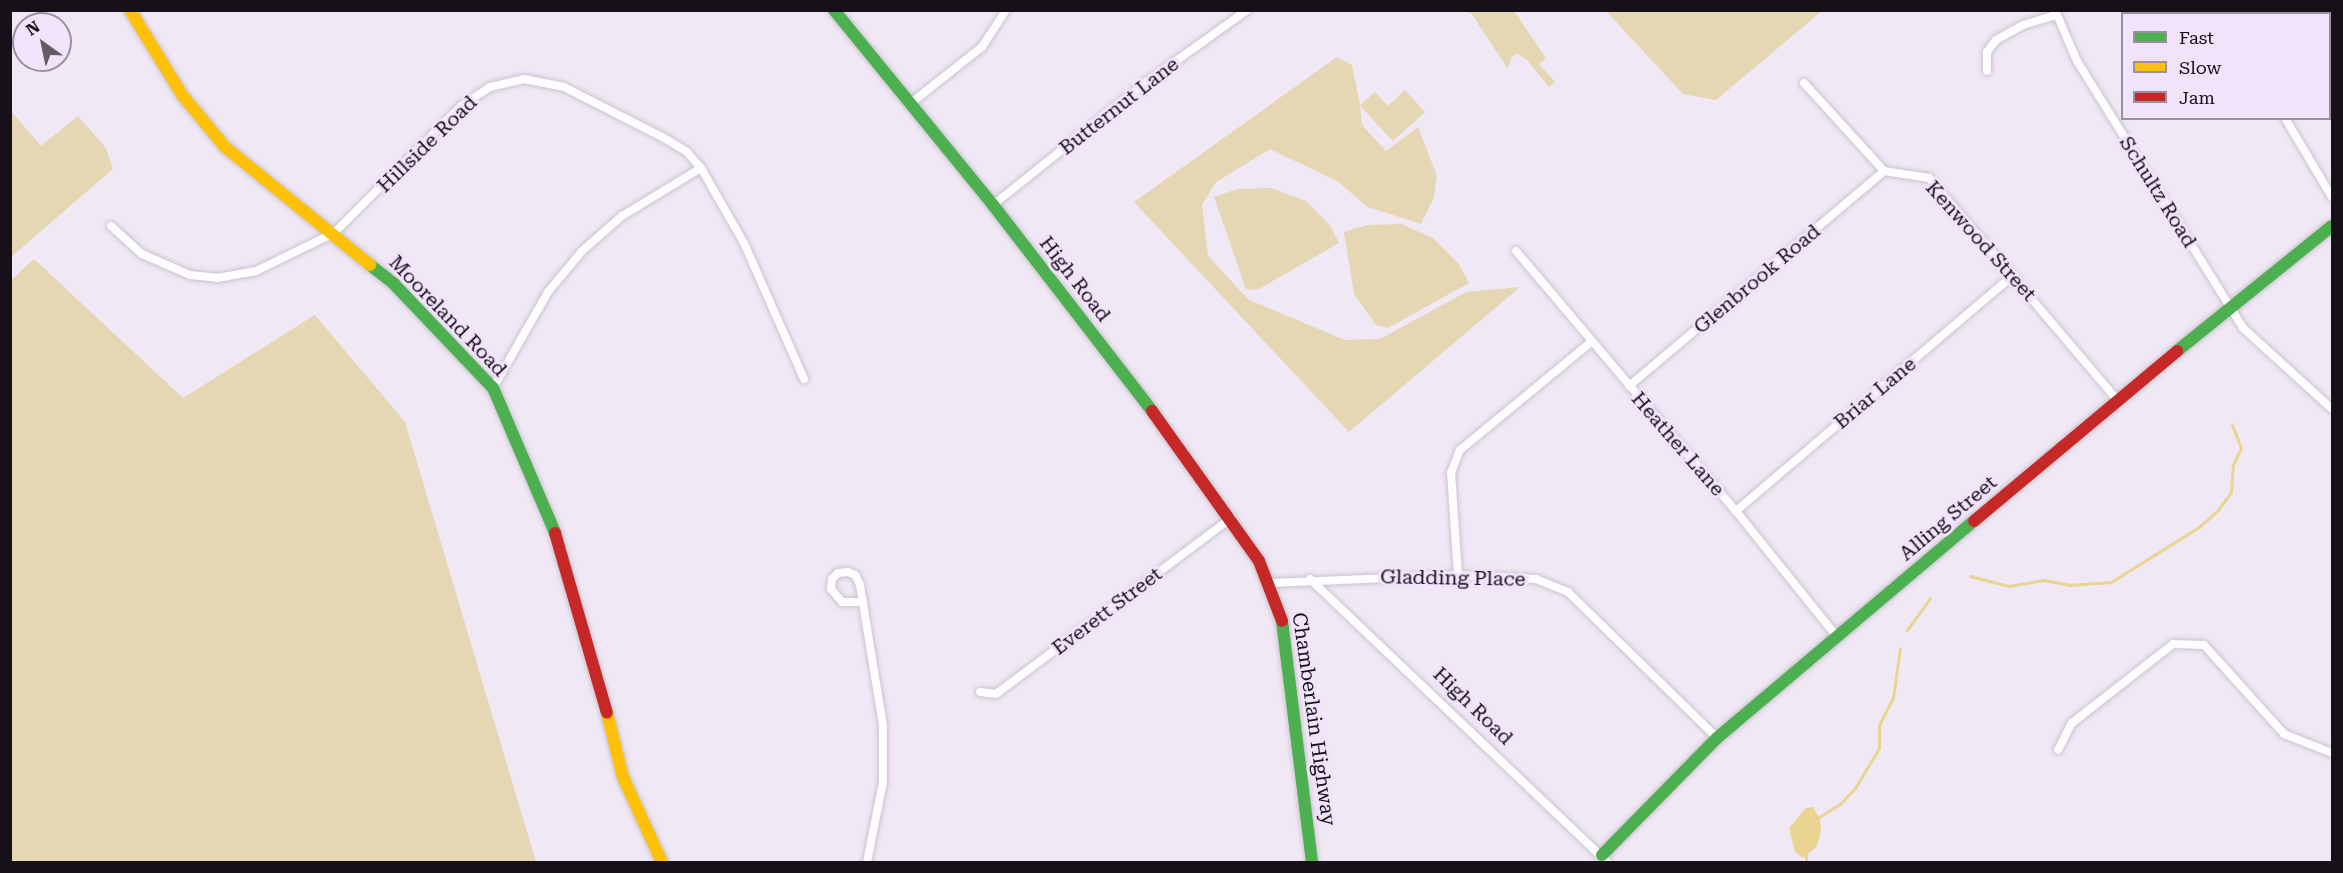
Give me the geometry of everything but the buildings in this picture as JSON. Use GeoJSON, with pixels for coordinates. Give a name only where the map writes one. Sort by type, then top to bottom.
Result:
{"type":"FeatureCollection","features":[{"type":"Feature","properties":{"kind":"street","name":"Mooreland Road"},"geometry":{"type":"LineString","coordinates":[[130,10],[183,96],[225,147],[334,233],[394,284],[493,388],[551,519],[581,612],[622,777],[662,862]]}},
{"type":"Feature","properties":{"kind":"street","name":"High Road"},"geometry":{"type":"LineString","coordinates":[[834,10],[993,205],[1231,518],[1270,583]]}},
{"type":"Feature","properties":{"kind":"street"},"geometry":{"type":"LineString","coordinates":[[911,103],[982,47],[1006,10]]}},
{"type":"Feature","properties":{"kind":"street","name":"Butternut Lane"},"geometry":{"type":"LineString","coordinates":[[993,205],[1148,81],[1247,10]]}},
{"type":"Feature","properties":{"kind":"street"},"geometry":{"type":"LineString","coordinates":[[1987,71],[1987,52],[1996,40],[2023,25],[2056,13]]}},
{"type":"Feature","properties":{"kind":"street","name":"Schultz Road"},"geometry":{"type":"LineString","coordinates":[[2056,13],[2077,61],[2243,328],[2332,409]]}},
{"type":"Feature","properties":{"kind":"street","name":"Hillside Road"},"geometry":{"type":"LineString","coordinates":[[111,226],[123,241],[168,268],[217,278],[256,271],[334,233],[461,106],[490,87],[524,79],[564,87],[626,117],[687,152],[700,168],[744,243],[804,379]]}},
{"type":"Feature","properties":{"kind":"street"},"geometry":{"type":"LineString","coordinates":[[1804,83],[1884,171]]}},
{"type":"Feature","properties":{"kind":"street"},"geometry":{"type":"LineString","coordinates":[[2286,120],[2332,197]]}},
{"type":"Feature","properties":{"kind":"street"},"geometry":{"type":"LineString","coordinates":[[493,388],[548,292],[582,251],[622,216],[700,168]]}},
{"type":"Feature","properties":{"kind":"street","name":"Kenwood Street"},"geometry":{"type":"LineString","coordinates":[[1884,171],[1929,178],[2117,400]]}},
{"type":"Feature","properties":{"kind":"street","name":"Glenbrook Road"},"geometry":{"type":"LineString","coordinates":[[1629,387],[1884,171]]}},
{"type":"Feature","properties":{"kind":"street","name":"Alling Street"},"geometry":{"type":"LineString","coordinates":[[1604,859],[1717,738],[2117,400],[2332,226]]}},
{"type":"Feature","properties":{"kind":"street","name":"Heather Lane"},"geometry":{"type":"LineString","coordinates":[[1516,251],[1736,511],[1838,638]]}},
{"type":"Feature","properties":{"kind":"street","name":"Briar Lane"},"geometry":{"type":"LineString","coordinates":[[1736,511],[2013,275]]}},
{"type":"Feature","properties":{"kind":"street"},"geometry":{"type":"LineString","coordinates":[[1458,575],[1451,473],[1460,450],[1591,342]]}},
{"type":"Feature","properties":{"kind":"street","name":"Everett Street"},"geometry":{"type":"LineString","coordinates":[[980,692],[996,694],[1231,518]]}},
{"type":"Feature","properties":{"kind":"street","name":"Gladding Place"},"geometry":{"type":"LineString","coordinates":[[1270,583],[1310,579],[1458,575],[1536,579],[1568,592],[1717,738]]}},
{"type":"Feature","properties":{"kind":"street","name":"High Road"},"geometry":{"type":"LineString","coordinates":[[1310,579],[1604,859]]}},
{"type":"Feature","properties":{"kind":"street","name":"Chamberlain Highway"},"geometry":{"type":"LineString","coordinates":[[1270,583],[1287,639],[1312,862]]}},
{"type":"Feature","properties":{"kind":"street"},"geometry":{"type":"LineString","coordinates":[[863,602],[885,756],[867,862]]}},
{"type":"Feature","properties":{"kind":"street"},"geometry":{"type":"LineString","coordinates":[[2058,750],[2073,723],[2173,644],[2204,645],[2284,734],[2332,753]]}},
{"type":"Feature","properties":{"kind":"shaded area"},"geometry":{"type":"Polygon","coordinates":[[[1463,11],[1514,11],[1546,58],[1539,64],[1555,82],[1549,87],[1526,59],[1517,54],[1511,58],[1508,69],[1471,13],[1463,11]]]}},
{"type":"Feature","properties":{"kind":"shaded area"},"geometry":{"type":"Polygon","coordinates":[[[1606,11],[1822,11],[1716,100],[1683,94],[1606,11]]]}},
{"type":"Feature","properties":{"kind":"shaded area"},"geometry":{"type":"Polygon","coordinates":[[[1337,57],[1352,65],[1360,105],[1375,92],[1388,106],[1405,90],[1425,112],[1393,141],[1360,106],[1362,125],[1386,151],[1418,127],[1437,176],[1434,197],[1421,224],[1368,207],[1337,181],[1270,149],[1216,182],[1202,205],[1208,256],[1249,300],[1345,340],[1380,339],[1466,292],[1520,287],[1349,432],[1134,202],[1337,57]]]}},
{"type":"Feature","properties":{"kind":"shaded area"},"geometry":{"type":"Polygon","coordinates":[[[10,110],[41,146],[78,116],[106,148],[113,169],[11,257],[10,110]]]}},
{"type":"Feature","properties":{"kind":"shaded area"},"geometry":{"type":"Polygon","coordinates":[[[1271,188],[1306,201],[1330,225],[1339,243],[1257,290],[1246,289],[1214,197],[1237,189],[1271,188]]]}},
{"type":"Feature","properties":{"kind":"shaded area"},"geometry":{"type":"Polygon","coordinates":[[[1402,224],[1434,239],[1458,263],[1469,283],[1388,328],[1376,325],[1354,294],[1344,232],[1367,225],[1402,224]]]}},
{"type":"Feature","properties":{"kind":"shaded area"},"geometry":{"type":"Polygon","coordinates":[[[34,259],[183,398],[315,315],[405,422],[536,862],[11,862],[10,281],[34,259]]]}},
{"type":"Feature","properties":{"kind":"shaded area"},"geometry":{"type":"Polygon","coordinates":[[[1813,807],[1820,819],[1821,831],[1817,846],[1803,858],[1795,852],[1789,828],[1806,808],[1813,807]]]}},
{"type":"Feature","properties":{"kind":"waterway"},"geometry":{"type":"LineString","coordinates":[[1970,576],[2009,586],[2043,580],[2070,585],[2111,582],[2199,527],[2218,510],[2231,492],[2233,465],[2241,448],[2232,425]]}},
{"type":"Feature","properties":{"kind":"waterway"},"geometry":{"type":"LineString","coordinates":[[1907,630],[1930,598]]}},
{"type":"Feature","properties":{"kind":"waterway"},"geometry":{"type":"LineString","coordinates":[[1819,817],[1840,804],[1855,788],[1879,748],[1879,725],[1893,698],[1900,648]]}},
{"type":"Feature","properties":{"kind":"waterway"},"geometry":{"type":"LineString","coordinates":[[1806,854],[1806,862]]}},
{"type":"Feature","properties":{"kind":"traffic: fast"},"geometry":{"type":"LineString","coordinates":[[834,10],[993,205],[1152,411]]}},
{"type":"Feature","properties":{"kind":"traffic: fast"},"geometry":{"type":"LineString","coordinates":[[2177,351],[2332,226]]}},
{"type":"Feature","properties":{"kind":"traffic: fast"},"geometry":{"type":"LineString","coordinates":[[370,265],[394,284],[493,388],[555,533]]}},
{"type":"Feature","properties":{"kind":"traffic: fast"},"geometry":{"type":"LineString","coordinates":[[1602,855],[1717,738],[1974,521]]}},
{"type":"Feature","properties":{"kind":"traffic: fast"},"geometry":{"type":"LineString","coordinates":[[1282,621],[1312,862]]}},
{"type":"Feature","properties":{"kind":"traffic: slow"},"geometry":{"type":"LineString","coordinates":[[130,10],[183,96],[225,147],[370,265]]}},
{"type":"Feature","properties":{"kind":"traffic: slow"},"geometry":{"type":"LineString","coordinates":[[607,713],[623,777],[662,862]]}},
{"type":"Feature","properties":{"kind":"traffic: jam"},"geometry":{"type":"LineString","coordinates":[[1974,521],[2177,351]]}},
{"type":"Feature","properties":{"kind":"traffic: jam"},"geometry":{"type":"LineString","coordinates":[[1152,411],[1259,561],[1282,621]]}},
{"type":"Feature","properties":{"kind":"traffic: jam"},"geometry":{"type":"LineString","coordinates":[[555,533],[607,713]]}}]}
